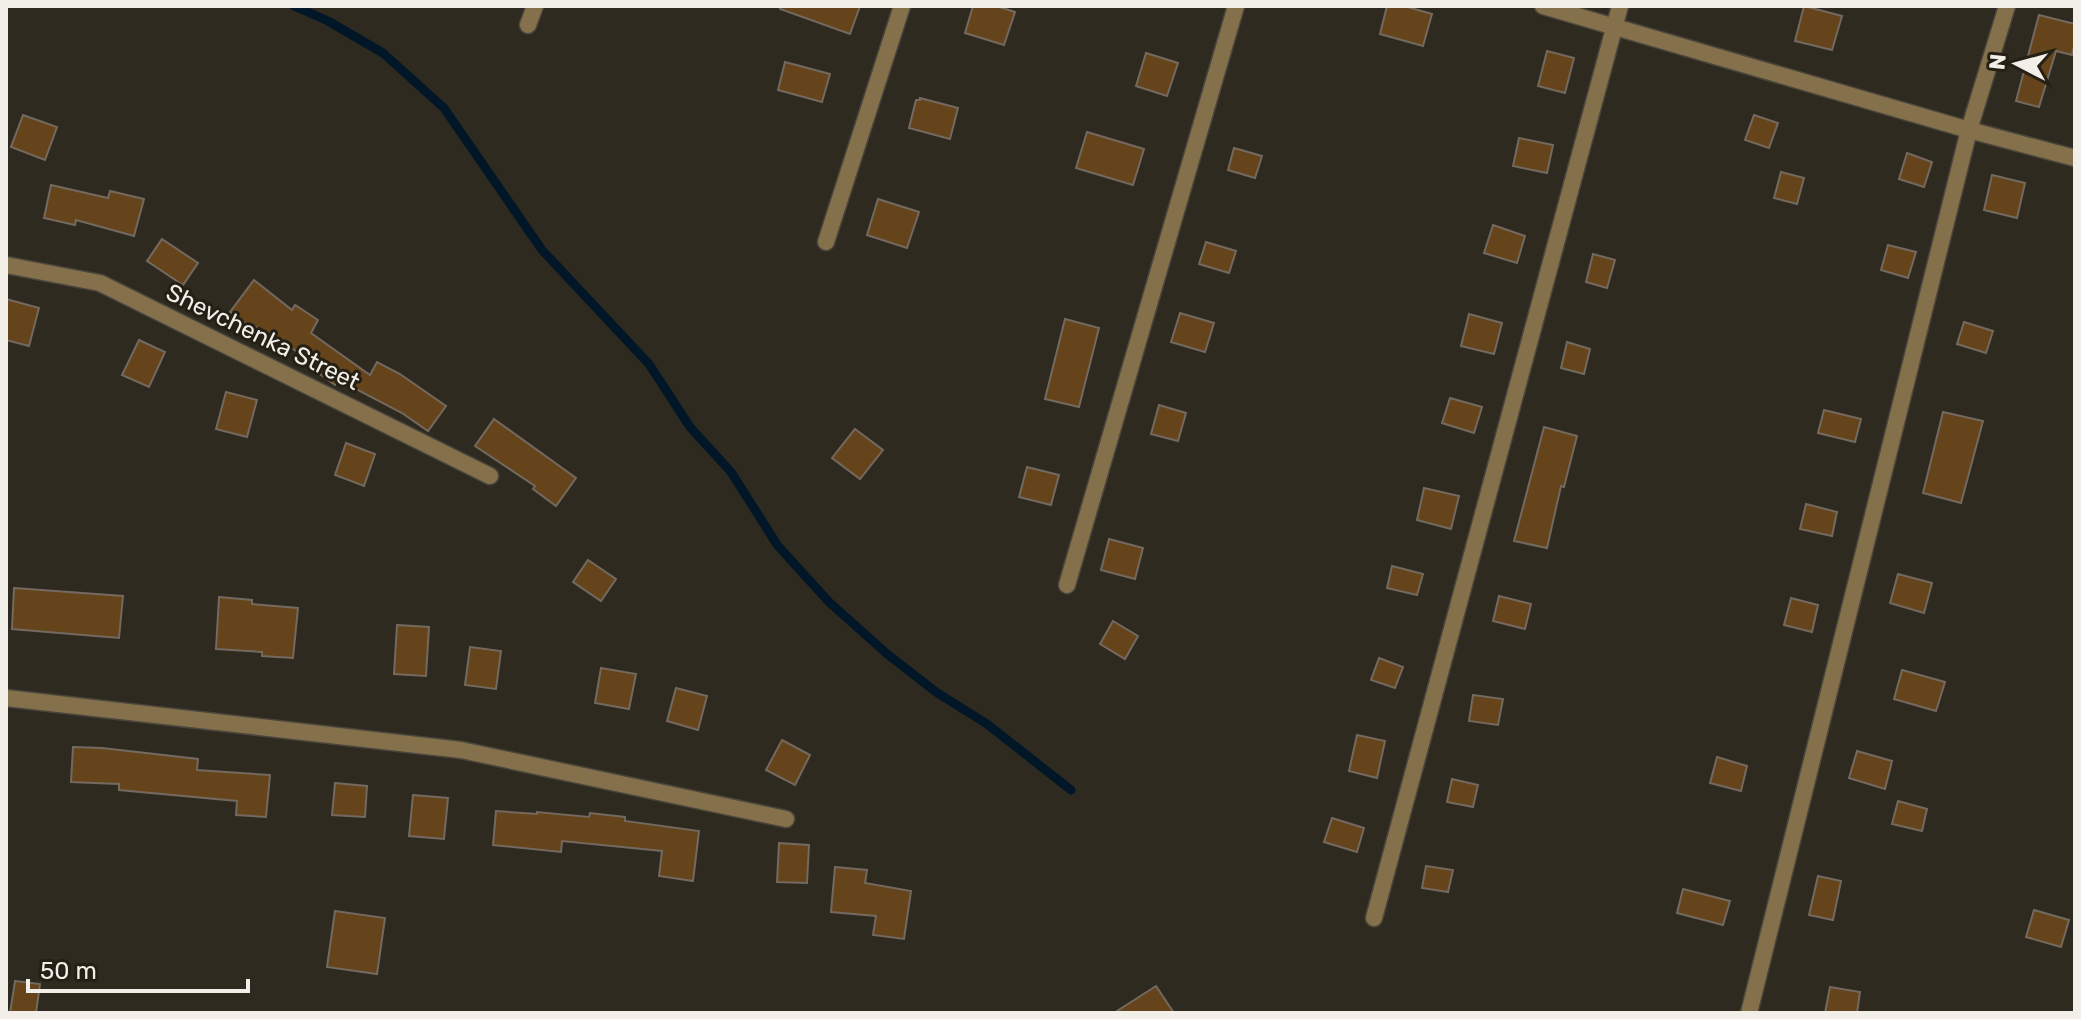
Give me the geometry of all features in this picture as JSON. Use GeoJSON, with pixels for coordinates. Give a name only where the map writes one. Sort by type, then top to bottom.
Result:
{"type":"FeatureCollection","features":[{"type":"Feature","properties":{"kind":"street"},"geometry":{"type":"LineString","coordinates":[[528,25],[535,6]]}},
{"type":"Feature","properties":{"kind":"street"},"geometry":{"type":"LineString","coordinates":[[826,242],[902,6]]}},
{"type":"Feature","properties":{"kind":"street"},"geometry":{"type":"LineString","coordinates":[[1067,585],[1236,6]]}},
{"type":"Feature","properties":{"kind":"street"},"geometry":{"type":"LineString","coordinates":[[1543,6],[2075,158]]}},
{"type":"Feature","properties":{"kind":"street"},"geometry":{"type":"LineString","coordinates":[[1374,918],[1620,6]]}},
{"type":"Feature","properties":{"kind":"street"},"geometry":{"type":"LineString","coordinates":[[1749,1013],[1969,130],[2007,6]]}},
{"type":"Feature","properties":{"kind":"street","name":"Shevchenka Street"},"geometry":{"type":"LineString","coordinates":[[6,265],[100,283],[490,476]]}},
{"type":"Feature","properties":{"kind":"street"},"geometry":{"type":"LineString","coordinates":[[6,698],[461,750],[786,819]]}},
{"type":"Feature","properties":{"kind":"building"},"geometry":{"type":"Polygon","coordinates":[[[781,6],[860,6],[850,34],[780,9],[781,6]]]}},
{"type":"Feature","properties":{"kind":"building"},"geometry":{"type":"Polygon","coordinates":[[[973,6],[996,6],[1015,12],[1004,45],[965,33],[973,6]]]}},
{"type":"Feature","properties":{"kind":"building"},"geometry":{"type":"Polygon","coordinates":[[[1387,6],[1404,6],[1432,14],[1423,46],[1380,34],[1387,6]]]}},
{"type":"Feature","properties":{"kind":"building"},"geometry":{"type":"Polygon","coordinates":[[[1804,6],[1842,16],[1832,50],[1795,41],[1804,6]]]}},
{"type":"Feature","properties":{"kind":"building"},"geometry":{"type":"Polygon","coordinates":[[[2039,15],[2075,24],[2075,42],[2072,55],[2056,51],[2039,107],[2016,101],[2039,15]]]}},
{"type":"Feature","properties":{"kind":"building"},"geometry":{"type":"Polygon","coordinates":[[[1547,51],[1574,58],[1565,93],[1538,86],[1547,51]]]}},
{"type":"Feature","properties":{"kind":"building"},"geometry":{"type":"Polygon","coordinates":[[[1146,53],[1178,63],[1167,96],[1136,86],[1146,53]]]}},
{"type":"Feature","properties":{"kind":"building"},"geometry":{"type":"Polygon","coordinates":[[[785,62],[830,74],[822,102],[778,90],[785,62]]]}},
{"type":"Feature","properties":{"kind":"building"},"geometry":{"type":"Polygon","coordinates":[[[920,98],[958,108],[950,139],[909,128],[916,100],[920,98]]]}},
{"type":"Feature","properties":{"kind":"building"},"geometry":{"type":"Polygon","coordinates":[[[23,115],[57,127],[45,160],[11,147],[23,115]]]}},
{"type":"Feature","properties":{"kind":"building"},"geometry":{"type":"Polygon","coordinates":[[[1754,115],[1778,123],[1769,148],[1745,140],[1754,115]]]}},
{"type":"Feature","properties":{"kind":"building"},"geometry":{"type":"Polygon","coordinates":[[[1087,132],[1144,149],[1133,185],[1076,168],[1087,132]]]}},
{"type":"Feature","properties":{"kind":"building"},"geometry":{"type":"Polygon","coordinates":[[[1519,138],[1553,145],[1547,173],[1513,166],[1519,138]]]}},
{"type":"Feature","properties":{"kind":"building"},"geometry":{"type":"Polygon","coordinates":[[[1234,148],[1262,156],[1255,178],[1228,170],[1234,148]]]}},
{"type":"Feature","properties":{"kind":"building"},"geometry":{"type":"Polygon","coordinates":[[[1907,153],[1932,162],[1924,187],[1899,179],[1907,153]]]}},
{"type":"Feature","properties":{"kind":"building"},"geometry":{"type":"Polygon","coordinates":[[[1781,172],[1804,178],[1797,204],[1774,198],[1781,172]]]}},
{"type":"Feature","properties":{"kind":"building"},"geometry":{"type":"Polygon","coordinates":[[[1992,175],[2025,183],[2017,218],[1984,210],[1992,175]]]}},
{"type":"Feature","properties":{"kind":"building"},"geometry":{"type":"Polygon","coordinates":[[[51,185],[108,198],[110,191],[144,199],[134,236],[76,220],[75,225],[44,218],[51,185]]]}},
{"type":"Feature","properties":{"kind":"building"},"geometry":{"type":"Polygon","coordinates":[[[878,199],[919,212],[907,248],[867,235],[878,199]]]}},
{"type":"Feature","properties":{"kind":"building"},"geometry":{"type":"Polygon","coordinates":[[[1493,225],[1525,236],[1517,263],[1484,253],[1493,225]]]}},
{"type":"Feature","properties":{"kind":"building"},"geometry":{"type":"Polygon","coordinates":[[[162,239],[198,263],[183,285],[147,261],[162,239]]]}},
{"type":"Feature","properties":{"kind":"building"},"geometry":{"type":"Polygon","coordinates":[[[1206,242],[1236,251],[1229,273],[1199,264],[1206,242]]]}},
{"type":"Feature","properties":{"kind":"building"},"geometry":{"type":"Polygon","coordinates":[[[1888,245],[1916,252],[1908,278],[1881,270],[1888,245]]]}},
{"type":"Feature","properties":{"kind":"building"},"geometry":{"type":"Polygon","coordinates":[[[1593,254],[1615,260],[1607,288],[1586,282],[1593,254]]]}},
{"type":"Feature","properties":{"kind":"building"},"geometry":{"type":"Polygon","coordinates":[[[254,280],[292,310],[295,305],[318,320],[311,333],[370,375],[377,362],[446,406],[428,431],[402,413],[339,380],[335,385],[314,370],[318,364],[254,326],[252,329],[230,312],[254,280]]]}},
{"type":"Feature","properties":{"kind":"building"},"geometry":{"type":"Polygon","coordinates":[[[6,299],[39,308],[29,346],[6,340],[6,299]]]}},
{"type":"Feature","properties":{"kind":"building"},"geometry":{"type":"Polygon","coordinates":[[[1180,313],[1214,323],[1205,352],[1171,342],[1180,313]]]}},
{"type":"Feature","properties":{"kind":"building"},"geometry":{"type":"Polygon","coordinates":[[[1469,314],[1502,323],[1494,354],[1461,346],[1469,314]]]}},
{"type":"Feature","properties":{"kind":"building"},"geometry":{"type":"Polygon","coordinates":[[[1065,319],[1099,328],[1079,407],[1045,399],[1065,319]]]}},
{"type":"Feature","properties":{"kind":"building"},"geometry":{"type":"Polygon","coordinates":[[[1964,322],[1993,331],[1986,353],[1957,344],[1964,322]]]}},
{"type":"Feature","properties":{"kind":"building"},"geometry":{"type":"Polygon","coordinates":[[[139,340],[165,352],[149,387],[122,375],[139,340]]]}},
{"type":"Feature","properties":{"kind":"building"},"geometry":{"type":"Polygon","coordinates":[[[1567,342],[1590,349],[1584,374],[1561,368],[1567,342]]]}},
{"type":"Feature","properties":{"kind":"building"},"geometry":{"type":"Polygon","coordinates":[[[226,392],[257,400],[247,437],[216,429],[226,392]]]}},
{"type":"Feature","properties":{"kind":"building"},"geometry":{"type":"Polygon","coordinates":[[[1450,398],[1482,407],[1474,433],[1442,423],[1450,398]]]}},
{"type":"Feature","properties":{"kind":"building"},"geometry":{"type":"Polygon","coordinates":[[[1159,405],[1186,413],[1178,441],[1151,434],[1159,405]]]}},
{"type":"Feature","properties":{"kind":"building"},"geometry":{"type":"Polygon","coordinates":[[[1824,410],[1861,419],[1855,442],[1818,433],[1824,410]]]}},
{"type":"Feature","properties":{"kind":"building"},"geometry":{"type":"Polygon","coordinates":[[[1943,412],[1983,421],[1961,503],[1923,493],[1943,412]]]}},
{"type":"Feature","properties":{"kind":"building"},"geometry":{"type":"Polygon","coordinates":[[[494,419],[576,478],[556,506],[533,489],[535,486],[475,446],[494,419]]]}},
{"type":"Feature","properties":{"kind":"building"},"geometry":{"type":"Polygon","coordinates":[[[1544,427],[1577,436],[1564,487],[1561,486],[1547,548],[1514,541],[1544,427]]]}},
{"type":"Feature","properties":{"kind":"building"},"geometry":{"type":"Polygon","coordinates":[[[855,429],[883,450],[860,479],[832,458],[855,429]]]}},
{"type":"Feature","properties":{"kind":"building"},"geometry":{"type":"Polygon","coordinates":[[[346,443],[375,454],[364,486],[335,475],[346,443]]]}},
{"type":"Feature","properties":{"kind":"building"},"geometry":{"type":"Polygon","coordinates":[[[1027,467],[1059,475],[1051,505],[1019,497],[1027,467]]]}},
{"type":"Feature","properties":{"kind":"building"},"geometry":{"type":"Polygon","coordinates":[[[1424,488],[1459,496],[1451,529],[1417,520],[1424,488]]]}},
{"type":"Feature","properties":{"kind":"building"},"geometry":{"type":"Polygon","coordinates":[[[1806,504],[1837,512],[1832,536],[1800,529],[1806,504]]]}},
{"type":"Feature","properties":{"kind":"building"},"geometry":{"type":"Polygon","coordinates":[[[1109,539],[1143,548],[1135,579],[1101,570],[1109,539]]]}},
{"type":"Feature","properties":{"kind":"building"},"geometry":{"type":"Polygon","coordinates":[[[588,560],[616,579],[601,601],[573,582],[588,560]]]}},
{"type":"Feature","properties":{"kind":"building"},"geometry":{"type":"Polygon","coordinates":[[[1392,566],[1423,574],[1417,595],[1387,588],[1392,566]]]}},
{"type":"Feature","properties":{"kind":"building"},"geometry":{"type":"Polygon","coordinates":[[[1898,574],[1932,583],[1924,613],[1890,603],[1898,574]]]}},
{"type":"Feature","properties":{"kind":"building"},"geometry":{"type":"Polygon","coordinates":[[[14,588],[123,596],[119,638],[12,629],[14,588]]]}},
{"type":"Feature","properties":{"kind":"building"},"geometry":{"type":"Polygon","coordinates":[[[1499,596],[1531,604],[1525,629],[1493,621],[1499,596]]]}},
{"type":"Feature","properties":{"kind":"building"},"geometry":{"type":"Polygon","coordinates":[[[219,597],[298,608],[293,658],[216,649],[219,597]]]}},
{"type":"Feature","properties":{"kind":"building"},"geometry":{"type":"Polygon","coordinates":[[[1791,598],[1818,605],[1812,632],[1784,625],[1791,598]]]}},
{"type":"Feature","properties":{"kind":"building"},"geometry":{"type":"Polygon","coordinates":[[[1113,621],[1138,636],[1125,659],[1100,644],[1113,621]]]}},
{"type":"Feature","properties":{"kind":"building"},"geometry":{"type":"Polygon","coordinates":[[[397,625],[429,627],[426,676],[394,674],[397,625]]]}},
{"type":"Feature","properties":{"kind":"building"},"geometry":{"type":"Polygon","coordinates":[[[470,647],[501,651],[496,689],[465,685],[470,647]]]}},
{"type":"Feature","properties":{"kind":"building"},"geometry":{"type":"Polygon","coordinates":[[[1379,658],[1403,667],[1395,688],[1371,680],[1379,658]]]}},
{"type":"Feature","properties":{"kind":"building"},"geometry":{"type":"Polygon","coordinates":[[[601,668],[636,674],[629,709],[595,703],[601,668]]]}},
{"type":"Feature","properties":{"kind":"building"},"geometry":{"type":"Polygon","coordinates":[[[1902,670],[1945,682],[1936,711],[1894,699],[1902,670]]]}},
{"type":"Feature","properties":{"kind":"building"},"geometry":{"type":"Polygon","coordinates":[[[676,688],[707,696],[698,730],[667,721],[676,688]]]}},
{"type":"Feature","properties":{"kind":"building"},"geometry":{"type":"Polygon","coordinates":[[[1473,695],[1503,699],[1498,725],[1469,721],[1473,695]]]}},
{"type":"Feature","properties":{"kind":"building"},"geometry":{"type":"Polygon","coordinates":[[[1357,735],[1385,741],[1377,778],[1349,771],[1357,735]]]}},
{"type":"Feature","properties":{"kind":"building"},"geometry":{"type":"Polygon","coordinates":[[[782,740],[810,755],[795,785],[766,770],[782,740]]]}},
{"type":"Feature","properties":{"kind":"building"},"geometry":{"type":"Polygon","coordinates":[[[73,747],[198,759],[197,770],[270,775],[266,817],[236,815],[237,801],[119,790],[119,784],[71,782],[73,747]]]}},
{"type":"Feature","properties":{"kind":"building"},"geometry":{"type":"Polygon","coordinates":[[[1857,751],[1892,761],[1885,789],[1849,778],[1857,751]]]}},
{"type":"Feature","properties":{"kind":"building"},"geometry":{"type":"Polygon","coordinates":[[[1717,757],[1747,766],[1741,791],[1710,783],[1717,757]]]}},
{"type":"Feature","properties":{"kind":"building"},"geometry":{"type":"Polygon","coordinates":[[[1452,779],[1478,785],[1473,807],[1447,802],[1452,779]]]}},
{"type":"Feature","properties":{"kind":"building"},"geometry":{"type":"Polygon","coordinates":[[[335,783],[367,786],[365,817],[332,815],[335,783]]]}},
{"type":"Feature","properties":{"kind":"building"},"geometry":{"type":"Polygon","coordinates":[[[413,795],[448,798],[444,839],[409,836],[413,795]]]}},
{"type":"Feature","properties":{"kind":"building"},"geometry":{"type":"Polygon","coordinates":[[[1898,801],[1927,809],[1922,831],[1892,824],[1898,801]]]}},
{"type":"Feature","properties":{"kind":"building"},"geometry":{"type":"Polygon","coordinates":[[[496,811],[589,817],[590,813],[699,831],[693,881],[659,876],[662,851],[562,841],[561,852],[493,845],[496,811]]]}},
{"type":"Feature","properties":{"kind":"building"},"geometry":{"type":"Polygon","coordinates":[[[1332,818],[1364,828],[1357,852],[1324,842],[1332,818]]]}},
{"type":"Feature","properties":{"kind":"building"},"geometry":{"type":"Polygon","coordinates":[[[779,843],[809,845],[807,883],[777,882],[779,843]]]}},
{"type":"Feature","properties":{"kind":"building"},"geometry":{"type":"Polygon","coordinates":[[[1426,866],[1453,870],[1448,892],[1422,888],[1426,866]]]}},
{"type":"Feature","properties":{"kind":"building"},"geometry":{"type":"Polygon","coordinates":[[[835,867],[867,870],[865,883],[911,891],[904,939],[873,935],[876,916],[831,912],[835,867]]]}},
{"type":"Feature","properties":{"kind":"building"},"geometry":{"type":"Polygon","coordinates":[[[1818,876],[1841,881],[1833,920],[1809,915],[1818,876]]]}},
{"type":"Feature","properties":{"kind":"building"},"geometry":{"type":"Polygon","coordinates":[[[1683,889],[1730,901],[1723,925],[1677,913],[1683,889]]]}},
{"type":"Feature","properties":{"kind":"building"},"geometry":{"type":"Polygon","coordinates":[[[2034,910],[2069,920],[2061,947],[2026,937],[2034,910]]]}},
{"type":"Feature","properties":{"kind":"building"},"geometry":{"type":"Polygon","coordinates":[[[335,911],[385,918],[377,974],[327,967],[335,911]]]}},
{"type":"Feature","properties":{"kind":"building"},"geometry":{"type":"Polygon","coordinates":[[[15,981],[40,984],[36,1013],[10,1013],[15,981]]]}},
{"type":"Feature","properties":{"kind":"building"},"geometry":{"type":"Polygon","coordinates":[[[1156,986],[1174,1013],[1114,1013],[1156,986]]]}},
{"type":"Feature","properties":{"kind":"building"},"geometry":{"type":"Polygon","coordinates":[[[1830,987],[1860,992],[1857,1013],[1825,1013],[1830,987]]]}},
{"type":"Feature","properties":{"kind":"waterway"},"geometry":{"type":"LineString","coordinates":[[294,6],[328,21],[383,53],[444,108],[542,250],[649,364],[690,427],[731,472],[778,546],[829,602],[936,692],[987,724],[1071,790]]}}]}
